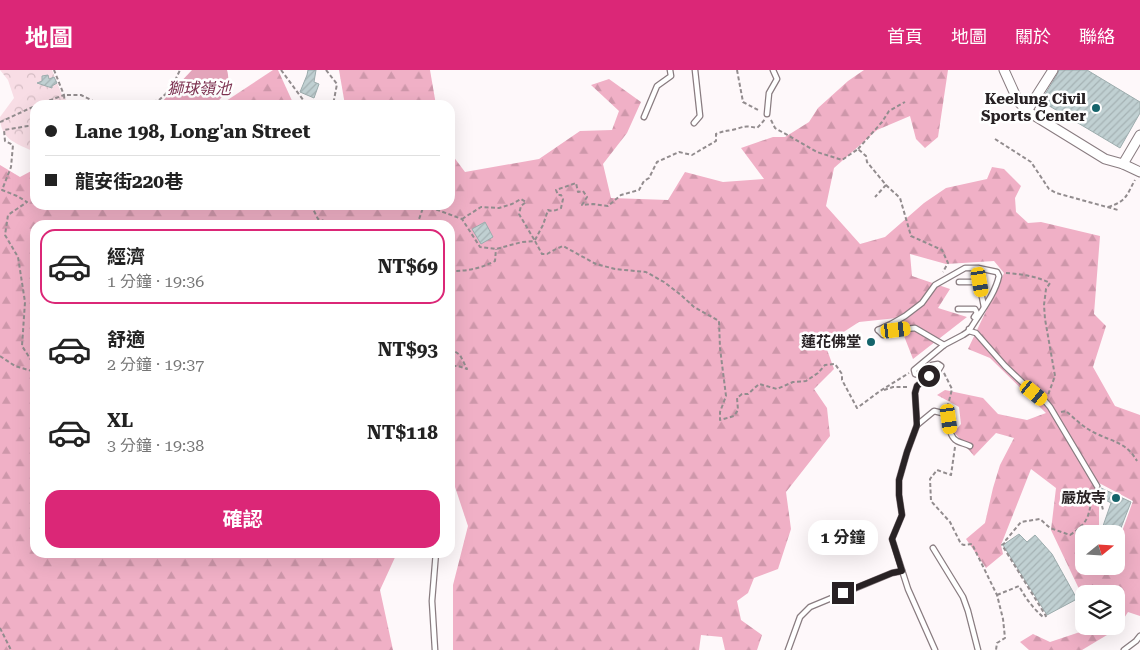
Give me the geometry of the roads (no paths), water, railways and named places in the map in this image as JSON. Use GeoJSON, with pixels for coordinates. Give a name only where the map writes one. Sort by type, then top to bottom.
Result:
{"type":"FeatureCollection","features":[{"type":"Feature","properties":{"kind":"street"},"geometry":{"type":"LineString","coordinates":[[1004,70],[1018,101],[1026,110],[1105,159],[1123,164],[1139,172]]}},
{"type":"Feature","properties":{"kind":"street"},"geometry":{"type":"LineString","coordinates":[[1026,110],[1052,70]]}},
{"type":"Feature","properties":{"kind":"street"},"geometry":{"type":"LineString","coordinates":[[1123,164],[1140,135]]}},
{"type":"Feature","properties":{"kind":"lane"},"geometry":{"type":"LineString","coordinates":[[644,117],[657,86],[671,76],[670,70]]}},
{"type":"Feature","properties":{"kind":"lane"},"geometry":{"type":"LineString","coordinates":[[694,122],[700,116],[695,70]]}},
{"type":"Feature","properties":{"kind":"lane"},"geometry":{"type":"LineString","coordinates":[[768,114],[769,93],[777,79],[773,70]]}},
{"type":"Feature","properties":{"kind":"lane"},"geometry":{"type":"LineString","coordinates":[[935,650],[908,589],[892,539],[902,515],[899,480],[917,425],[915,393],[917,386],[938,370],[940,366],[938,364],[932,365],[919,375],[915,374],[914,370],[944,346],[964,336],[969,331],[998,283],[999,276],[997,272],[978,268],[965,268],[935,285],[916,307],[891,324],[878,330],[883,335],[896,330],[915,328],[944,346]]}},
{"type":"Feature","properties":{"kind":"lane"},"geometry":{"type":"LineString","coordinates":[[959,282],[980,282],[984,306]]}},
{"type":"Feature","properties":{"kind":"lane"},"geometry":{"type":"LineString","coordinates":[[958,309],[975,309],[977,313],[969,331]]}},
{"type":"Feature","properties":{"kind":"lane"},"geometry":{"type":"LineString","coordinates":[[969,331],[976,333],[1004,366],[1045,401],[1097,486]]}},
{"type":"Feature","properties":{"kind":"lane"},"geometry":{"type":"LineString","coordinates":[[917,425],[934,411],[946,414],[949,419],[951,435],[956,441],[970,446]]}},
{"type":"Feature","properties":{"kind":"lane"},"geometry":{"type":"LineString","coordinates":[[933,548],[963,597],[978,650]]}},
{"type":"Feature","properties":{"kind":"lane"},"geometry":{"type":"LineString","coordinates":[[436,558],[432,601],[436,650]]}},
{"type":"Feature","properties":{"kind":"lane"},"geometry":{"type":"LineString","coordinates":[[788,650],[800,616],[810,607],[892,573],[902,571]]}},
{"type":"Feature","properties":{"kind":"lane"},"geometry":{"type":"LineString","coordinates":[[1124,650],[1140,636]]}},
{"type":"Feature","properties":{"kind":"water","name":"獅球嶺池"},"geometry":{"type":"Polygon","coordinates":[[[192,70],[227,70],[226,90],[219,100],[164,100],[192,70]]]}},
{"type":"Feature","properties":{"kind":"place","name":"Keelung Civil Sports Center"},"geometry":{"type":"Point","coordinates":[1096,108]}},
{"type":"Feature","properties":{"kind":"place","name":"蓮花佛堂"},"geometry":{"type":"Point","coordinates":[871,342]}},
{"type":"Feature","properties":{"kind":"place","name":"嚴放寺"},"geometry":{"type":"Point","coordinates":[1116,498]}}]}
